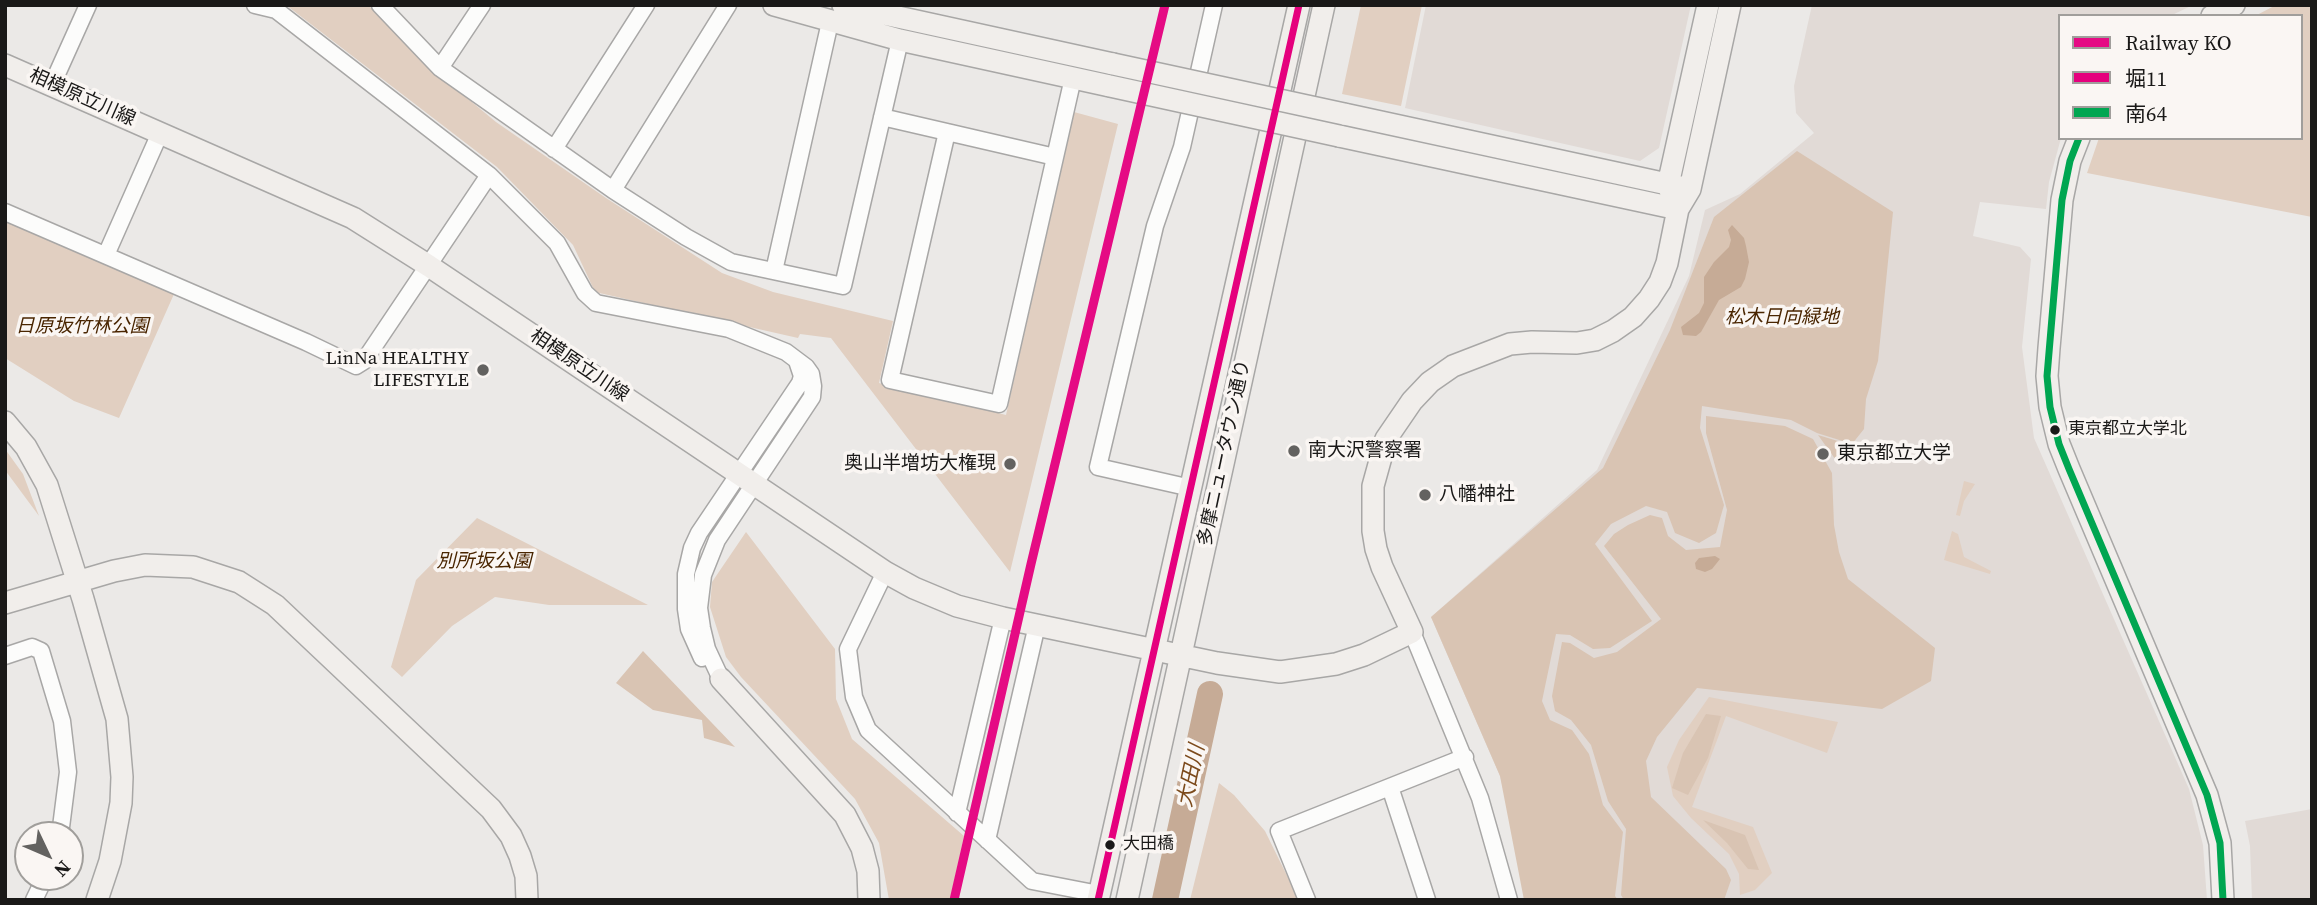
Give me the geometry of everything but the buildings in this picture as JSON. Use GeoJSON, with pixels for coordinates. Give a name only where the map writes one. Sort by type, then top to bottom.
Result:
{"type":"FeatureCollection","features":[{"type":"Feature","properties":{"kind":"street"},"geometry":{"type":"LineString","coordinates":[[52,85],[88,5]]}},
{"type":"Feature","properties":{"kind":"street"},"geometry":{"type":"LineString","coordinates":[[255,5],[276,10],[489,175],[556,243],[585,293],[596,303],[729,329],[775,346],[796,359],[802,376],[800,383],[747,478],[699,533],[689,561],[684,590],[689,629],[709,667],[845,815],[862,848],[869,900]]}},
{"type":"Feature","properties":{"kind":"street"},"geometry":{"type":"LineString","coordinates":[[380,5],[440,68],[613,190],[686,237],[731,262],[843,286],[900,40],[903,12]]}},
{"type":"Feature","properties":{"kind":"street"},"geometry":{"type":"LineString","coordinates":[[440,68],[482,5]]}},
{"type":"Feature","properties":{"kind":"street"},"geometry":{"type":"LineString","coordinates":[[554,149],[646,5]]}},
{"type":"Feature","properties":{"kind":"street"},"geometry":{"type":"LineString","coordinates":[[613,190],[728,5]]}},
{"type":"Feature","properties":{"kind":"street"},"geometry":{"type":"LineString","coordinates":[[774,5],[900,40],[1678,209]]}},
{"type":"Feature","properties":{"kind":"street"},"geometry":{"type":"LineString","coordinates":[[844,5],[903,12],[1113,64],[1690,189]]}},
{"type":"Feature","properties":{"kind":"street"},"geometry":{"type":"LineString","coordinates":[[1191,488],[1098,467],[1155,226],[1182,147],[1214,5]]}},
{"type":"Feature","properties":{"kind":"street","name":"多摩ニュータウン通り"},"geometry":{"type":"LineString","coordinates":[[1099,897],[1299,5]]}},
{"type":"Feature","properties":{"kind":"street","name":"多摩ニュータウン通り"},"geometry":{"type":"LineString","coordinates":[[1126,900],[1324,5]]}},
{"type":"Feature","properties":{"kind":"street"},"geometry":{"type":"LineString","coordinates":[[1678,209],[1668,185],[1707,5]]}},
{"type":"Feature","properties":{"kind":"street"},"geometry":{"type":"LineString","coordinates":[[1509,900],[1480,798],[1465,757],[1382,567],[1373,531],[1373,486],[1378,464],[1386,439],[1397,421],[1430,382],[1452,366],[1473,356],[1510,345],[1595,340],[1633,317],[1660,282],[1678,209],[1690,189],[1730,5]]}},
{"type":"Feature","properties":{"kind":"street"},"geometry":{"type":"LineString","coordinates":[[2216,14],[2234,5]]}},
{"type":"Feature","properties":{"kind":"street"},"geometry":{"type":"LineString","coordinates":[[774,271],[830,22]]}},
{"type":"Feature","properties":{"kind":"street","name":"相模原立川線"},"geometry":{"type":"LineString","coordinates":[[5,65],[333,208],[381,234],[885,572],[940,600],[1003,618],[1254,670],[1280,672],[1336,664],[1364,655],[1412,632]]}},
{"type":"Feature","properties":{"kind":"street"},"geometry":{"type":"LineString","coordinates":[[947,132],[890,380],[999,404],[1073,78]]}},
{"type":"Feature","properties":{"kind":"street"},"geometry":{"type":"LineString","coordinates":[[1194,94],[1275,112]]}},
{"type":"Feature","properties":{"kind":"street"},"geometry":{"type":"LineString","coordinates":[[882,117],[1055,157]]}},
{"type":"Feature","properties":{"kind":"street"},"geometry":{"type":"LineString","coordinates":[[106,255],[160,133]]}},
{"type":"Feature","properties":{"kind":"street"},"geometry":{"type":"LineString","coordinates":[[2078,140],[2070,162],[2062,200],[2047,376],[2054,426],[2069,469],[2207,794],[2220,843],[2223,900]]}},
{"type":"Feature","properties":{"kind":"street"},"geometry":{"type":"LineString","coordinates":[[5,212],[356,366],[364,361],[489,175]]}},
{"type":"Feature","properties":{"kind":"street"},"geometry":{"type":"LineString","coordinates":[[5,422],[26,447],[41,471],[55,506],[112,696],[120,743],[122,777],[118,822],[110,861],[97,900]]}},
{"type":"Feature","properties":{"kind":"street"},"geometry":{"type":"LineString","coordinates":[[5,603],[129,567],[158,564],[193,566],[229,577],[275,605],[502,822],[520,856],[526,876],[527,900]]}},
{"type":"Feature","properties":{"kind":"street"},"geometry":{"type":"LineString","coordinates":[[885,572],[848,649],[854,698],[868,730],[1032,881],[1099,897]]}},
{"type":"Feature","properties":{"kind":"street"},"geometry":{"type":"LineString","coordinates":[[957,813],[1003,618]]}},
{"type":"Feature","properties":{"kind":"street"},"geometry":{"type":"LineString","coordinates":[[987,841],[1037,625]]}},
{"type":"Feature","properties":{"kind":"street"},"geometry":{"type":"LineString","coordinates":[[5,656],[32,647],[41,651],[62,721],[68,772],[62,821]]}},
{"type":"Feature","properties":{"kind":"street"},"geometry":{"type":"LineString","coordinates":[[1307,900],[1279,831],[1465,757]]}},
{"type":"Feature","properties":{"kind":"street"},"geometry":{"type":"LineString","coordinates":[[1390,787],[1427,900]]}},
{"type":"Feature","properties":{"kind":"shaded area"},"geometry":{"type":"Polygon","coordinates":[[[1426,5],[1691,5],[1659,148],[1640,161],[1405,108],[1426,5]]]}},
{"type":"Feature","properties":{"kind":"shaded area","name":"東京都立大学"},"geometry":{"type":"Polygon","coordinates":[[[1812,5],[2193,5],[2174,14],[2058,14],[2058,140],[2060,140],[2049,182],[2046,209],[1980,202],[1973,236],[2020,247],[2031,259],[2022,347],[2034,438],[2189,789],[2203,845],[2207,900],[1530,900],[1500,776],[1431,617],[1597,470],[1689,276],[1705,210],[1740,194],[1814,133],[1796,113],[1794,86],[1812,5]]]}},
{"type":"Feature","properties":{"kind":"shaded area"},"geometry":{"type":"Polygon","coordinates":[[[1732,225],[1744,238],[1746,246],[1749,262],[1745,279],[1741,287],[1719,300],[1701,332],[1696,336],[1683,335],[1681,327],[1699,313],[1704,303],[1704,277],[1729,247],[1731,240],[1728,230],[1732,225]]]}},
{"type":"Feature","properties":{"kind":"shaded area"},"geometry":{"type":"Polygon","coordinates":[[[1715,556],[1720,559],[1712,569],[1705,572],[1696,569],[1695,563],[1699,558],[1715,556]]]}},
{"type":"Feature","properties":{"kind":"shaded area"},"geometry":{"type":"Polygon","coordinates":[[[2312,809],[2312,900],[2252,900],[2250,846],[2245,821],[2312,809]]]}},
{"type":"Feature","properties":{"kind":"green space"},"geometry":{"type":"Polygon","coordinates":[[[286,5],[368,5],[438,74],[496,122],[722,273],[773,292],[893,321],[879,383],[1006,415],[1074,112],[1118,124],[1010,572],[831,338],[800,334],[798,338],[595,292],[573,245],[497,167],[286,5]]]}},
{"type":"Feature","properties":{"kind":"green space"},"geometry":{"type":"Polygon","coordinates":[[[1361,5],[1422,5],[1401,106],[1342,94],[1361,5]]]}},
{"type":"Feature","properties":{"kind":"green space"},"geometry":{"type":"Polygon","coordinates":[[[2276,5],[2312,5],[2312,217],[2087,173],[2098,140],[2303,140],[2303,14],[2259,14],[2276,5]]]}},
{"type":"Feature","properties":{"kind":"green space","name":"松木日向緑地"},"geometry":{"type":"Polygon","coordinates":[[[1797,151],[1893,212],[1878,361],[1866,399],[1864,429],[1852,444],[1817,433],[1791,420],[1702,406],[1700,428],[1724,505],[1716,533],[1699,543],[1675,533],[1667,512],[1646,506],[1611,524],[1595,544],[1652,621],[1610,648],[1593,649],[1570,635],[1556,634],[1542,701],[1550,720],[1572,730],[1589,754],[1603,805],[1623,832],[1615,896],[1618,900],[1524,900],[1500,776],[1431,617],[1603,468],[1670,330],[1714,217],[1797,151]]]}},
{"type":"Feature","properties":{"kind":"green space","name":"日原坂竹林公園"},"geometry":{"type":"Polygon","coordinates":[[[5,221],[174,294],[119,418],[74,401],[5,358],[5,221]]]}},
{"type":"Feature","properties":{"kind":"green space"},"geometry":{"type":"Polygon","coordinates":[[[1706,416],[1785,426],[1813,439],[1832,473],[1834,525],[1848,579],[1935,648],[1931,681],[1882,709],[1697,688],[1657,737],[1646,761],[1651,797],[1726,869],[1731,880],[1724,900],[1624,900],[1621,895],[1626,829],[1608,801],[1591,745],[1571,720],[1555,711],[1552,696],[1562,642],[1570,643],[1594,658],[1617,652],[1661,619],[1604,546],[1614,534],[1650,515],[1662,518],[1668,536],[1686,550],[1720,547],[1727,510],[1706,433],[1706,416]]]}},
{"type":"Feature","properties":{"kind":"green space"},"geometry":{"type":"Polygon","coordinates":[[[1818,435],[1851,445],[1838,463],[1818,435]]]}},
{"type":"Feature","properties":{"kind":"green space"},"geometry":{"type":"Polygon","coordinates":[[[5,449],[23,474],[39,516],[5,470],[5,449]]]}},
{"type":"Feature","properties":{"kind":"green space"},"geometry":{"type":"Polygon","coordinates":[[[1964,481],[1975,484],[1964,501],[1960,516],[1956,515],[1964,481]]]}},
{"type":"Feature","properties":{"kind":"green space","name":"別所坂公園"},"geometry":{"type":"Polygon","coordinates":[[[477,518],[648,605],[549,605],[495,597],[452,626],[402,677],[391,667],[416,580],[477,518]]]}},
{"type":"Feature","properties":{"kind":"green space"},"geometry":{"type":"Polygon","coordinates":[[[1952,531],[1958,534],[1964,557],[1991,571],[1990,574],[1944,560],[1952,531]]]}},
{"type":"Feature","properties":{"kind":"green space"},"geometry":{"type":"Polygon","coordinates":[[[746,532],[835,649],[836,699],[852,739],[964,836],[950,900],[889,900],[879,843],[855,799],[741,677],[726,657],[710,607],[712,582],[746,532]]]}},
{"type":"Feature","properties":{"kind":"green space"},"geometry":{"type":"Polygon","coordinates":[[[643,651],[735,747],[704,738],[702,720],[653,710],[616,683],[643,651]]]}},
{"type":"Feature","properties":{"kind":"green space"},"geometry":{"type":"Polygon","coordinates":[[[1709,697],[1838,722],[1827,753],[1726,716],[1692,807],[1753,827],[1772,873],[1755,890],[1740,895],[1739,874],[1729,854],[1691,818],[1673,796],[1667,767],[1679,740],[1709,697]]]}},
{"type":"Feature","properties":{"kind":"green space"},"geometry":{"type":"Polygon","coordinates":[[[1706,714],[1721,716],[1708,758],[1688,795],[1672,788],[1683,753],[1706,714]]]}},
{"type":"Feature","properties":{"kind":"green space"},"geometry":{"type":"Polygon","coordinates":[[[1219,783],[1234,795],[1265,831],[1299,900],[1190,900],[1219,783]]]}},
{"type":"Feature","properties":{"kind":"green space"},"geometry":{"type":"Polygon","coordinates":[[[1703,820],[1745,835],[1759,870],[1748,869],[1727,843],[1703,820]]]}},
{"type":"Feature","properties":{"kind":"waterway","name":"大田川"},"geometry":{"type":"LineString","coordinates":[[1165,900],[1210,694]]}},
{"type":"Feature","properties":{"kind":"rail line","name":"KO"},"geometry":{"type":"LineString","coordinates":[[954,900],[1031,564],[1165,5]]}},
{"type":"Feature","properties":{"kind":"transit line","name":"堀11"},"geometry":{"type":"LineString","coordinates":[[1098,900],[1299,5]]}},
{"type":"Feature","properties":{"kind":"transit line","name":"南64"},"geometry":{"type":"LineString","coordinates":[[2078,140],[2070,161],[2062,200],[2047,376],[2050,407],[2059,444],[2069,469],[2207,795],[2220,843],[2223,900]]}},
{"type":"Feature","properties":{"kind":"place","name":"LinNa HEALTHY LIFESTYLE"},"geometry":{"type":"Point","coordinates":[483,370]}},
{"type":"Feature","properties":{"kind":"place","name":"東京都立大学北"},"geometry":{"type":"Point","coordinates":[2055,430]}},
{"type":"Feature","properties":{"kind":"place","name":"南大沢警察署"},"geometry":{"type":"Point","coordinates":[1294,451]}},
{"type":"Feature","properties":{"kind":"place","name":"東京都立大学"},"geometry":{"type":"Point","coordinates":[1823,454]}},
{"type":"Feature","properties":{"kind":"place","name":"奥山半増坊大権現"},"geometry":{"type":"Point","coordinates":[1010,464]}},
{"type":"Feature","properties":{"kind":"place","name":"八幡神社"},"geometry":{"type":"Point","coordinates":[1425,495]}},
{"type":"Feature","properties":{"kind":"place","name":"大田橋"},"geometry":{"type":"Point","coordinates":[1110,845]}}]}
